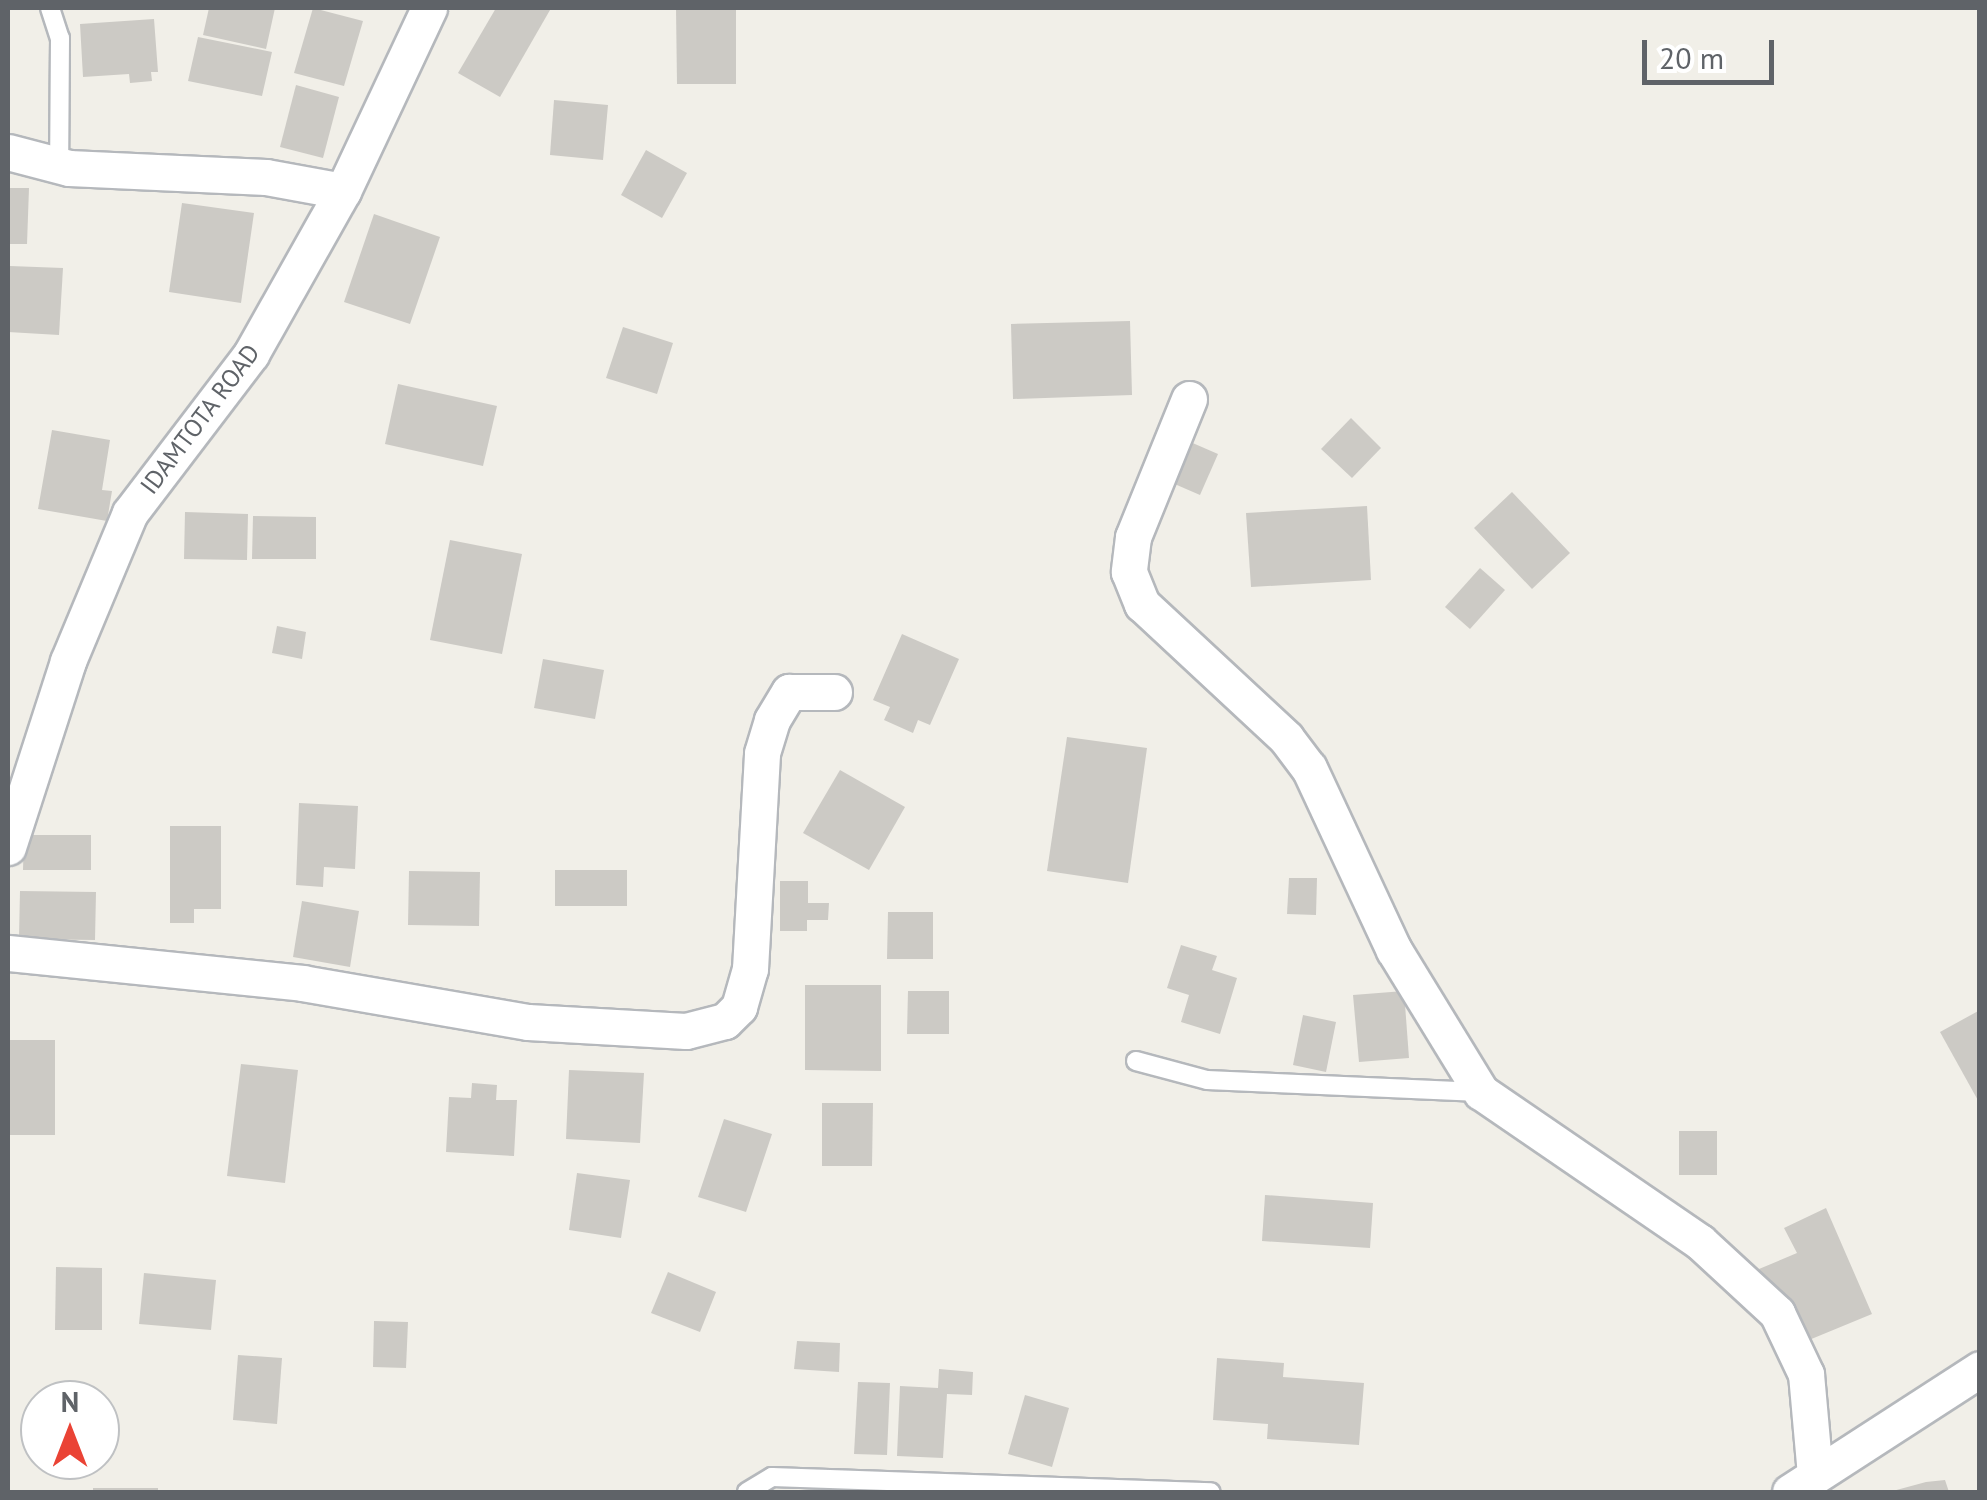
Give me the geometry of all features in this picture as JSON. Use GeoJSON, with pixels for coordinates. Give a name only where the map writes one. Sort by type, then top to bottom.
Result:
{"type":"FeatureCollection","features":[{"type":"Feature","properties":{"kind":"street","name":"IDAMTOTA ROAD"},"geometry":{"type":"LineString","coordinates":[[8,848],[45,724],[130,513],[251,354],[343,190],[429,8]]}},
{"type":"Feature","properties":{"kind":"street"},"geometry":{"type":"LineString","coordinates":[[8,152],[59,166],[266,176],[343,190]]}},
{"type":"Feature","properties":{"kind":"street"},"geometry":{"type":"LineString","coordinates":[[1189,398],[1134,537],[1129,572],[1142,604],[1286,738],[1309,768],[1394,950],[1480,1092],[1700,1242],[1777,1313],[1806,1374],[1802,1483]]}},
{"type":"Feature","properties":{"kind":"street"},"geometry":{"type":"LineString","coordinates":[[8,954],[302,983],[528,1022],[686,1030],[725,1021],[739,1007],[750,969],[762,753],[772,720],[788,692],[834,692]]}},
{"type":"Feature","properties":{"kind":"street"},"geometry":{"type":"LineString","coordinates":[[1802,1483],[1917,1415],[1980,1369]]}},
{"type":"Feature","properties":{"kind":"lane"},"geometry":{"type":"LineString","coordinates":[[50,8],[60,38],[59,166]]}},
{"type":"Feature","properties":{"kind":"lane"},"geometry":{"type":"LineString","coordinates":[[1136,1062],[1207,1080],[1480,1092]]}},
{"type":"Feature","properties":{"kind":"lane"},"geometry":{"type":"LineString","coordinates":[[747,1492],[772,1478],[798,1478],[1211,1492]]}},
{"type":"Feature","properties":{"kind":"building"},"geometry":{"type":"Polygon","coordinates":[[[209,8],[275,8],[266,49],[203,35],[209,8]]]}},
{"type":"Feature","properties":{"kind":"building"},"geometry":{"type":"Polygon","coordinates":[[[313,8],[363,21],[344,86],[294,73],[313,8]]]}},
{"type":"Feature","properties":{"kind":"building"},"geometry":{"type":"Polygon","coordinates":[[[496,8],[550,10],[500,97],[458,73],[496,8]]]}},
{"type":"Feature","properties":{"kind":"building"},"geometry":{"type":"Polygon","coordinates":[[[676,8],[736,8],[736,84],[677,84],[676,8]]]}},
{"type":"Feature","properties":{"kind":"building"},"geometry":{"type":"Polygon","coordinates":[[[154,19],[158,72],[151,72],[152,81],[130,83],[129,74],[83,77],[80,24],[154,19]]]}},
{"type":"Feature","properties":{"kind":"building"},"geometry":{"type":"Polygon","coordinates":[[[198,37],[272,52],[262,96],[188,81],[198,37]]]}},
{"type":"Feature","properties":{"kind":"building"},"geometry":{"type":"Polygon","coordinates":[[[296,85],[339,97],[323,158],[280,147],[296,85]]]}},
{"type":"Feature","properties":{"kind":"building"},"geometry":{"type":"Polygon","coordinates":[[[554,100],[608,105],[603,160],[550,155],[554,100]]]}},
{"type":"Feature","properties":{"kind":"building"},"geometry":{"type":"Polygon","coordinates":[[[646,150],[687,173],[662,218],[621,195],[646,150]]]}},
{"type":"Feature","properties":{"kind":"building"},"geometry":{"type":"Polygon","coordinates":[[[8,188],[29,188],[27,244],[8,244],[8,188]]]}},
{"type":"Feature","properties":{"kind":"building"},"geometry":{"type":"Polygon","coordinates":[[[182,203],[254,213],[241,303],[169,292],[182,203]]]}},
{"type":"Feature","properties":{"kind":"building"},"geometry":{"type":"Polygon","coordinates":[[[374,214],[440,237],[410,324],[344,302],[374,214]]]}},
{"type":"Feature","properties":{"kind":"building"},"geometry":{"type":"Polygon","coordinates":[[[10,266],[63,268],[59,335],[8,332],[10,266]]]}},
{"type":"Feature","properties":{"kind":"building"},"geometry":{"type":"Polygon","coordinates":[[[1130,321],[1132,395],[1013,399],[1011,324],[1130,321]]]}},
{"type":"Feature","properties":{"kind":"building"},"geometry":{"type":"Polygon","coordinates":[[[623,327],[673,343],[657,394],[606,378],[623,327]]]}},
{"type":"Feature","properties":{"kind":"building"},"geometry":{"type":"Polygon","coordinates":[[[398,384],[497,406],[483,466],[385,444],[398,384]]]}},
{"type":"Feature","properties":{"kind":"building"},"geometry":{"type":"Polygon","coordinates":[[[1351,418],[1381,448],[1352,478],[1321,449],[1351,418]]]}},
{"type":"Feature","properties":{"kind":"building"},"geometry":{"type":"Polygon","coordinates":[[[52,430],[110,440],[102,490],[112,491],[107,521],[38,509],[52,430]]]}},
{"type":"Feature","properties":{"kind":"building"},"geometry":{"type":"Polygon","coordinates":[[[1188,441],[1218,454],[1200,495],[1170,482],[1188,441]]]}},
{"type":"Feature","properties":{"kind":"building"},"geometry":{"type":"Polygon","coordinates":[[[1512,492],[1570,553],[1532,589],[1474,528],[1512,492]]]}},
{"type":"Feature","properties":{"kind":"building"},"geometry":{"type":"Polygon","coordinates":[[[1367,506],[1371,580],[1251,587],[1246,513],[1367,506]]]}},
{"type":"Feature","properties":{"kind":"building"},"geometry":{"type":"Polygon","coordinates":[[[185,512],[248,514],[247,560],[184,559],[185,512]]]}},
{"type":"Feature","properties":{"kind":"building"},"geometry":{"type":"Polygon","coordinates":[[[253,516],[316,517],[316,559],[252,559],[253,516]]]}},
{"type":"Feature","properties":{"kind":"building"},"geometry":{"type":"Polygon","coordinates":[[[450,540],[522,554],[502,654],[430,640],[450,540]]]}},
{"type":"Feature","properties":{"kind":"building"},"geometry":{"type":"Polygon","coordinates":[[[1480,568],[1505,590],[1470,629],[1445,607],[1480,568]]]}},
{"type":"Feature","properties":{"kind":"building"},"geometry":{"type":"Polygon","coordinates":[[[277,626],[306,632],[302,659],[272,653],[277,626]]]}},
{"type":"Feature","properties":{"kind":"building"},"geometry":{"type":"Polygon","coordinates":[[[902,634],[959,659],[930,725],[918,720],[913,733],[884,720],[890,707],[873,700],[902,634]]]}},
{"type":"Feature","properties":{"kind":"building"},"geometry":{"type":"Polygon","coordinates":[[[543,659],[604,670],[595,719],[534,708],[543,659]]]}},
{"type":"Feature","properties":{"kind":"building"},"geometry":{"type":"Polygon","coordinates":[[[1067,737],[1147,748],[1128,883],[1047,871],[1067,737]]]}},
{"type":"Feature","properties":{"kind":"building"},"geometry":{"type":"Polygon","coordinates":[[[840,770],[905,807],[869,870],[803,833],[840,770]]]}},
{"type":"Feature","properties":{"kind":"building"},"geometry":{"type":"Polygon","coordinates":[[[299,803],[358,806],[355,869],[324,867],[323,887],[296,885],[299,803]]]}},
{"type":"Feature","properties":{"kind":"building"},"geometry":{"type":"Polygon","coordinates":[[[170,826],[221,826],[221,909],[194,909],[194,923],[170,923],[170,826]]]}},
{"type":"Feature","properties":{"kind":"building"},"geometry":{"type":"Polygon","coordinates":[[[24,835],[91,835],[91,870],[23,870],[24,835]]]}},
{"type":"Feature","properties":{"kind":"building"},"geometry":{"type":"Polygon","coordinates":[[[555,870],[627,870],[627,906],[555,906],[555,870]]]}},
{"type":"Feature","properties":{"kind":"building"},"geometry":{"type":"Polygon","coordinates":[[[409,871],[480,872],[479,926],[408,925],[409,871]]]}},
{"type":"Feature","properties":{"kind":"building"},"geometry":{"type":"Polygon","coordinates":[[[1289,878],[1317,878],[1316,915],[1287,914],[1289,878]]]}},
{"type":"Feature","properties":{"kind":"building"},"geometry":{"type":"Polygon","coordinates":[[[780,881],[808,881],[808,903],[829,903],[828,920],[807,920],[807,931],[780,931],[780,881]]]}},
{"type":"Feature","properties":{"kind":"building"},"geometry":{"type":"Polygon","coordinates":[[[20,891],[96,892],[95,940],[19,939],[20,891]]]}},
{"type":"Feature","properties":{"kind":"building"},"geometry":{"type":"Polygon","coordinates":[[[302,901],[359,911],[350,967],[293,957],[302,901]]]}},
{"type":"Feature","properties":{"kind":"building"},"geometry":{"type":"Polygon","coordinates":[[[888,912],[933,912],[933,959],[887,959],[888,912]]]}},
{"type":"Feature","properties":{"kind":"building"},"geometry":{"type":"Polygon","coordinates":[[[1181,945],[1217,956],[1212,970],[1237,978],[1220,1034],[1181,1022],[1189,995],[1167,988],[1181,945]]]}},
{"type":"Feature","properties":{"kind":"building"},"geometry":{"type":"Polygon","coordinates":[[[805,985],[881,985],[881,1071],[805,1070],[805,985]]]}},
{"type":"Feature","properties":{"kind":"building"},"geometry":{"type":"Polygon","coordinates":[[[908,991],[949,991],[949,1034],[907,1034],[908,991]]]}},
{"type":"Feature","properties":{"kind":"building"},"geometry":{"type":"Polygon","coordinates":[[[1404,991],[1409,1058],[1359,1062],[1353,995],[1404,991]]]}},
{"type":"Feature","properties":{"kind":"building"},"geometry":{"type":"Polygon","coordinates":[[[1980,1010],[1980,1104],[1940,1032],[1980,1010]]]}},
{"type":"Feature","properties":{"kind":"building"},"geometry":{"type":"Polygon","coordinates":[[[1303,1015],[1336,1022],[1326,1072],[1293,1065],[1303,1015]]]}},
{"type":"Feature","properties":{"kind":"building"},"geometry":{"type":"Polygon","coordinates":[[[8,1040],[55,1040],[55,1135],[8,1135],[8,1040]]]}},
{"type":"Feature","properties":{"kind":"building"},"geometry":{"type":"Polygon","coordinates":[[[241,1064],[298,1070],[285,1183],[227,1176],[241,1064]]]}},
{"type":"Feature","properties":{"kind":"building"},"geometry":{"type":"Polygon","coordinates":[[[569,1070],[644,1073],[640,1143],[566,1139],[569,1070]]]}},
{"type":"Feature","properties":{"kind":"building"},"geometry":{"type":"Polygon","coordinates":[[[472,1083],[497,1085],[496,1100],[517,1100],[514,1156],[446,1152],[449,1097],[471,1098],[472,1083]]]}},
{"type":"Feature","properties":{"kind":"building"},"geometry":{"type":"Polygon","coordinates":[[[822,1103],[873,1103],[872,1166],[822,1166],[822,1103]]]}},
{"type":"Feature","properties":{"kind":"building"},"geometry":{"type":"Polygon","coordinates":[[[724,1119],[772,1134],[746,1212],[698,1197],[724,1119]]]}},
{"type":"Feature","properties":{"kind":"building"},"geometry":{"type":"Polygon","coordinates":[[[1679,1131],[1717,1131],[1717,1175],[1679,1175],[1679,1131]]]}},
{"type":"Feature","properties":{"kind":"building"},"geometry":{"type":"Polygon","coordinates":[[[577,1173],[630,1180],[621,1238],[569,1230],[577,1173]]]}},
{"type":"Feature","properties":{"kind":"building"},"geometry":{"type":"Polygon","coordinates":[[[1265,1195],[1373,1203],[1370,1248],[1262,1241],[1265,1195]]]}},
{"type":"Feature","properties":{"kind":"building"},"geometry":{"type":"Polygon","coordinates":[[[1826,1208],[1872,1314],[1792,1347],[1759,1269],[1797,1253],[1784,1228],[1826,1208]]]}},
{"type":"Feature","properties":{"kind":"building"},"geometry":{"type":"Polygon","coordinates":[[[56,1267],[102,1268],[102,1330],[55,1330],[56,1267]]]}},
{"type":"Feature","properties":{"kind":"building"},"geometry":{"type":"Polygon","coordinates":[[[668,1272],[716,1292],[700,1332],[651,1313],[668,1272]]]}},
{"type":"Feature","properties":{"kind":"building"},"geometry":{"type":"Polygon","coordinates":[[[144,1273],[216,1280],[211,1330],[139,1324],[144,1273]]]}},
{"type":"Feature","properties":{"kind":"building"},"geometry":{"type":"Polygon","coordinates":[[[374,1321],[408,1322],[406,1368],[373,1367],[374,1321]]]}},
{"type":"Feature","properties":{"kind":"building"},"geometry":{"type":"Polygon","coordinates":[[[797,1341],[840,1343],[839,1372],[794,1369],[797,1341]]]}},
{"type":"Feature","properties":{"kind":"building"},"geometry":{"type":"Polygon","coordinates":[[[238,1355],[282,1358],[277,1424],[233,1420],[238,1355]]]}},
{"type":"Feature","properties":{"kind":"building"},"geometry":{"type":"Polygon","coordinates":[[[1217,1358],[1284,1363],[1283,1377],[1364,1383],[1359,1445],[1267,1439],[1268,1424],[1213,1420],[1217,1358]]]}},
{"type":"Feature","properties":{"kind":"building"},"geometry":{"type":"Polygon","coordinates":[[[939,1369],[973,1372],[972,1395],[947,1394],[943,1458],[897,1456],[900,1386],[938,1388],[939,1369]]]}},
{"type":"Feature","properties":{"kind":"building"},"geometry":{"type":"Polygon","coordinates":[[[858,1382],[890,1383],[887,1455],[854,1454],[858,1382]]]}},
{"type":"Feature","properties":{"kind":"building"},"geometry":{"type":"Polygon","coordinates":[[[1025,1395],[1069,1408],[1052,1467],[1008,1454],[1025,1395]]]}},
{"type":"Feature","properties":{"kind":"building"},"geometry":{"type":"Polygon","coordinates":[[[1945,1480],[1949,1492],[1889,1492],[1926,1482],[1945,1480]]]}},
{"type":"Feature","properties":{"kind":"building"},"geometry":{"type":"Polygon","coordinates":[[[93,1488],[158,1488],[158,1492],[93,1492],[93,1488]]]}}]}
